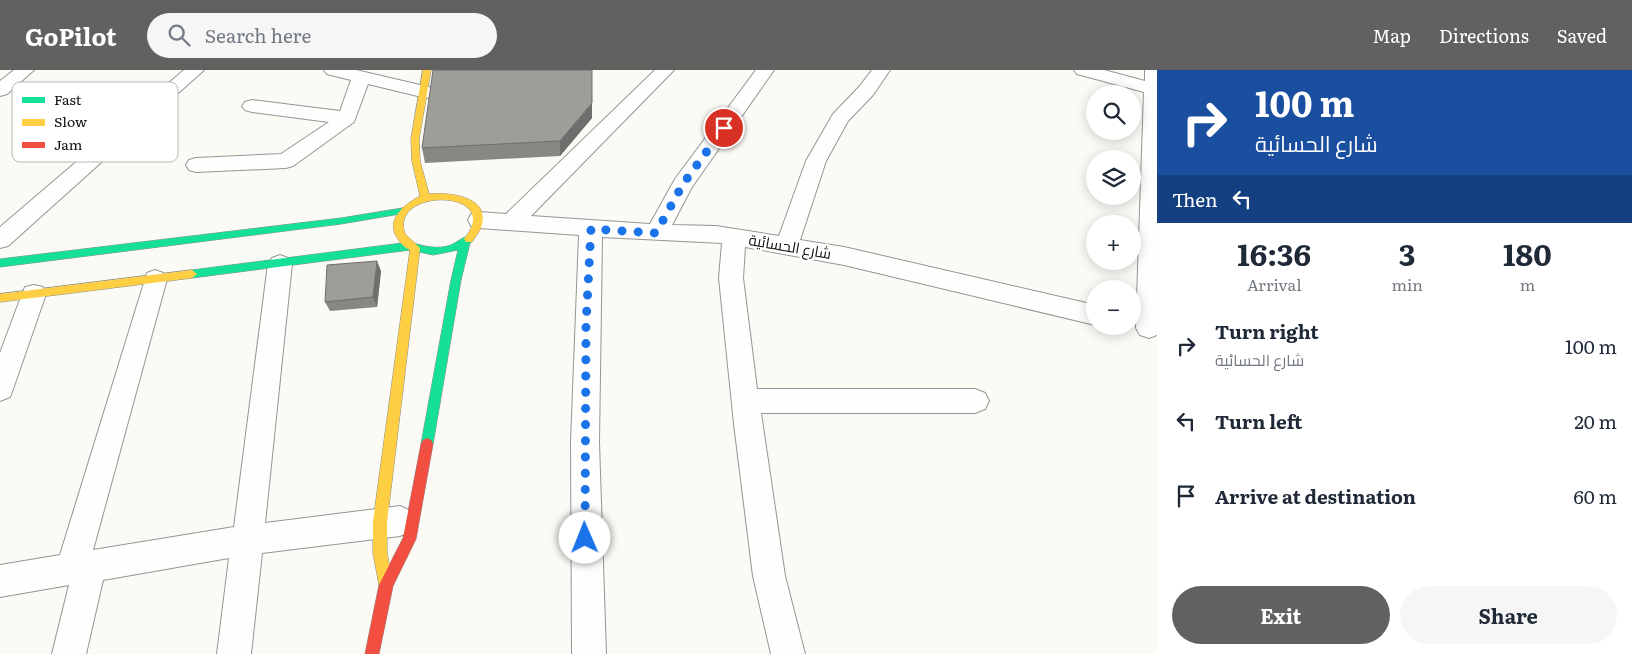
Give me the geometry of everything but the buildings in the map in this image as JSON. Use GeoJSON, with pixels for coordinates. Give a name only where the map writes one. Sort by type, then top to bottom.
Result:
{"type":"FeatureCollection","features":[{"type":"Feature","properties":{"kind":"street"},"geometry":{"type":"LineString","coordinates":[[0,90],[25,70]]}},
{"type":"Feature","properties":{"kind":"street"},"geometry":{"type":"LineString","coordinates":[[178,86],[196,70]]}},
{"type":"Feature","properties":{"kind":"street"},"geometry":{"type":"LineString","coordinates":[[333,70],[426,92]]}},
{"type":"Feature","properties":{"kind":"street"},"geometry":{"type":"LineString","coordinates":[[426,197],[417,167],[415,141],[426,92],[427,70]]}},
{"type":"Feature","properties":{"kind":"street"},"geometry":{"type":"LineString","coordinates":[[511,222],[665,70]]}},
{"type":"Feature","properties":{"kind":"street"},"geometry":{"type":"LineString","coordinates":[[656,233],[683,184],[765,70]]}},
{"type":"Feature","properties":{"kind":"street"},"geometry":{"type":"LineString","coordinates":[[787,246],[816,161],[840,118],[866,91],[881,70]]}},
{"type":"Feature","properties":{"kind":"street"},"geometry":{"type":"LineString","coordinates":[[1083,70],[1153,80],[1146,327]]}},
{"type":"Feature","properties":{"kind":"street"},"geometry":{"type":"LineString","coordinates":[[196,165],[286,161],[347,118],[361,77]]}},
{"type":"Feature","properties":{"kind":"street"},"geometry":{"type":"LineString","coordinates":[[252,106],[347,118]]}},
{"type":"Feature","properties":{"kind":"street"},"geometry":{"type":"LineString","coordinates":[[0,240],[90,162]]}},
{"type":"Feature","properties":{"kind":"street"},"geometry":{"type":"LineString","coordinates":[[440,195],[462,198],[468,201],[476,209],[479,220],[475,231],[465,242],[454,248],[440,251],[427,251],[412,247],[403,241],[398,234],[399,218],[403,211],[413,203],[426,197],[440,195]]}},
{"type":"Feature","properties":{"kind":"street"},"geometry":{"type":"LineString","coordinates":[[0,263],[341,221],[403,211]]}},
{"type":"Feature","properties":{"kind":"street","name":"شارع الحسائية"},"geometry":{"type":"LineString","coordinates":[[479,220],[656,233],[716,234],[844,256],[1086,313]]}},
{"type":"Feature","properties":{"kind":"street"},"geometry":{"type":"LineString","coordinates":[[589,654],[584,508],[586,324],[591,229]]}},
{"type":"Feature","properties":{"kind":"street"},"geometry":{"type":"LineString","coordinates":[[734,237],[730,278],[745,401],[769,576],[788,654]]}},
{"type":"Feature","properties":{"kind":"street"},"geometry":{"type":"LineString","coordinates":[[372,654],[386,586],[409,539],[414,520],[456,280],[465,242]]}},
{"type":"Feature","properties":{"kind":"street"},"geometry":{"type":"LineString","coordinates":[[0,298],[412,247]]}},
{"type":"Feature","properties":{"kind":"street"},"geometry":{"type":"LineString","coordinates":[[386,586],[380,553],[380,522],[412,247]]}},
{"type":"Feature","properties":{"kind":"street"},"geometry":{"type":"LineString","coordinates":[[234,654],[280,264]]}},
{"type":"Feature","properties":{"kind":"street"},"geometry":{"type":"LineString","coordinates":[[69,654],[81,567],[155,279]]}},
{"type":"Feature","properties":{"kind":"street"},"geometry":{"type":"LineString","coordinates":[[0,389],[34,294]]}},
{"type":"Feature","properties":{"kind":"street"},"geometry":{"type":"LineString","coordinates":[[745,401],[975,401]]}},
{"type":"Feature","properties":{"kind":"street"},"geometry":{"type":"LineString","coordinates":[[0,581],[247,540],[380,522],[414,520]]}},
{"type":"Feature","properties":{"kind":"traffic: fast"},"geometry":{"type":"LineString","coordinates":[[0,263],[341,221],[403,211]]}},
{"type":"Feature","properties":{"kind":"traffic: fast"},"geometry":{"type":"LineString","coordinates":[[192,274],[410,246],[418,249],[440,251],[455,247],[469,239]]}},
{"type":"Feature","properties":{"kind":"traffic: fast"},"geometry":{"type":"LineString","coordinates":[[427,444],[456,280],[465,242]]}},
{"type":"Feature","properties":{"kind":"traffic: slow"},"geometry":{"type":"LineString","coordinates":[[425,197],[416,161],[415,139],[427,70]]}},
{"type":"Feature","properties":{"kind":"traffic: slow"},"geometry":{"type":"LineString","coordinates":[[410,246],[399,233],[398,226],[401,216],[411,205],[425,198],[441,196],[456,198],[469,203],[477,212],[477,224],[469,239]]}},
{"type":"Feature","properties":{"kind":"traffic: slow"},"geometry":{"type":"LineString","coordinates":[[386,585],[380,553],[380,522],[415,248]]}},
{"type":"Feature","properties":{"kind":"traffic: slow"},"geometry":{"type":"LineString","coordinates":[[0,298],[192,274]]}},
{"type":"Feature","properties":{"kind":"traffic: jam"},"geometry":{"type":"LineString","coordinates":[[372,654],[386,585],[409,539],[427,444]]}},
{"type":"Feature","properties":{"kind":"route"},"geometry":{"type":"LineString","coordinates":[[585,538],[586,324],[591,229],[656,233],[683,184],[724,128]]}}]}
